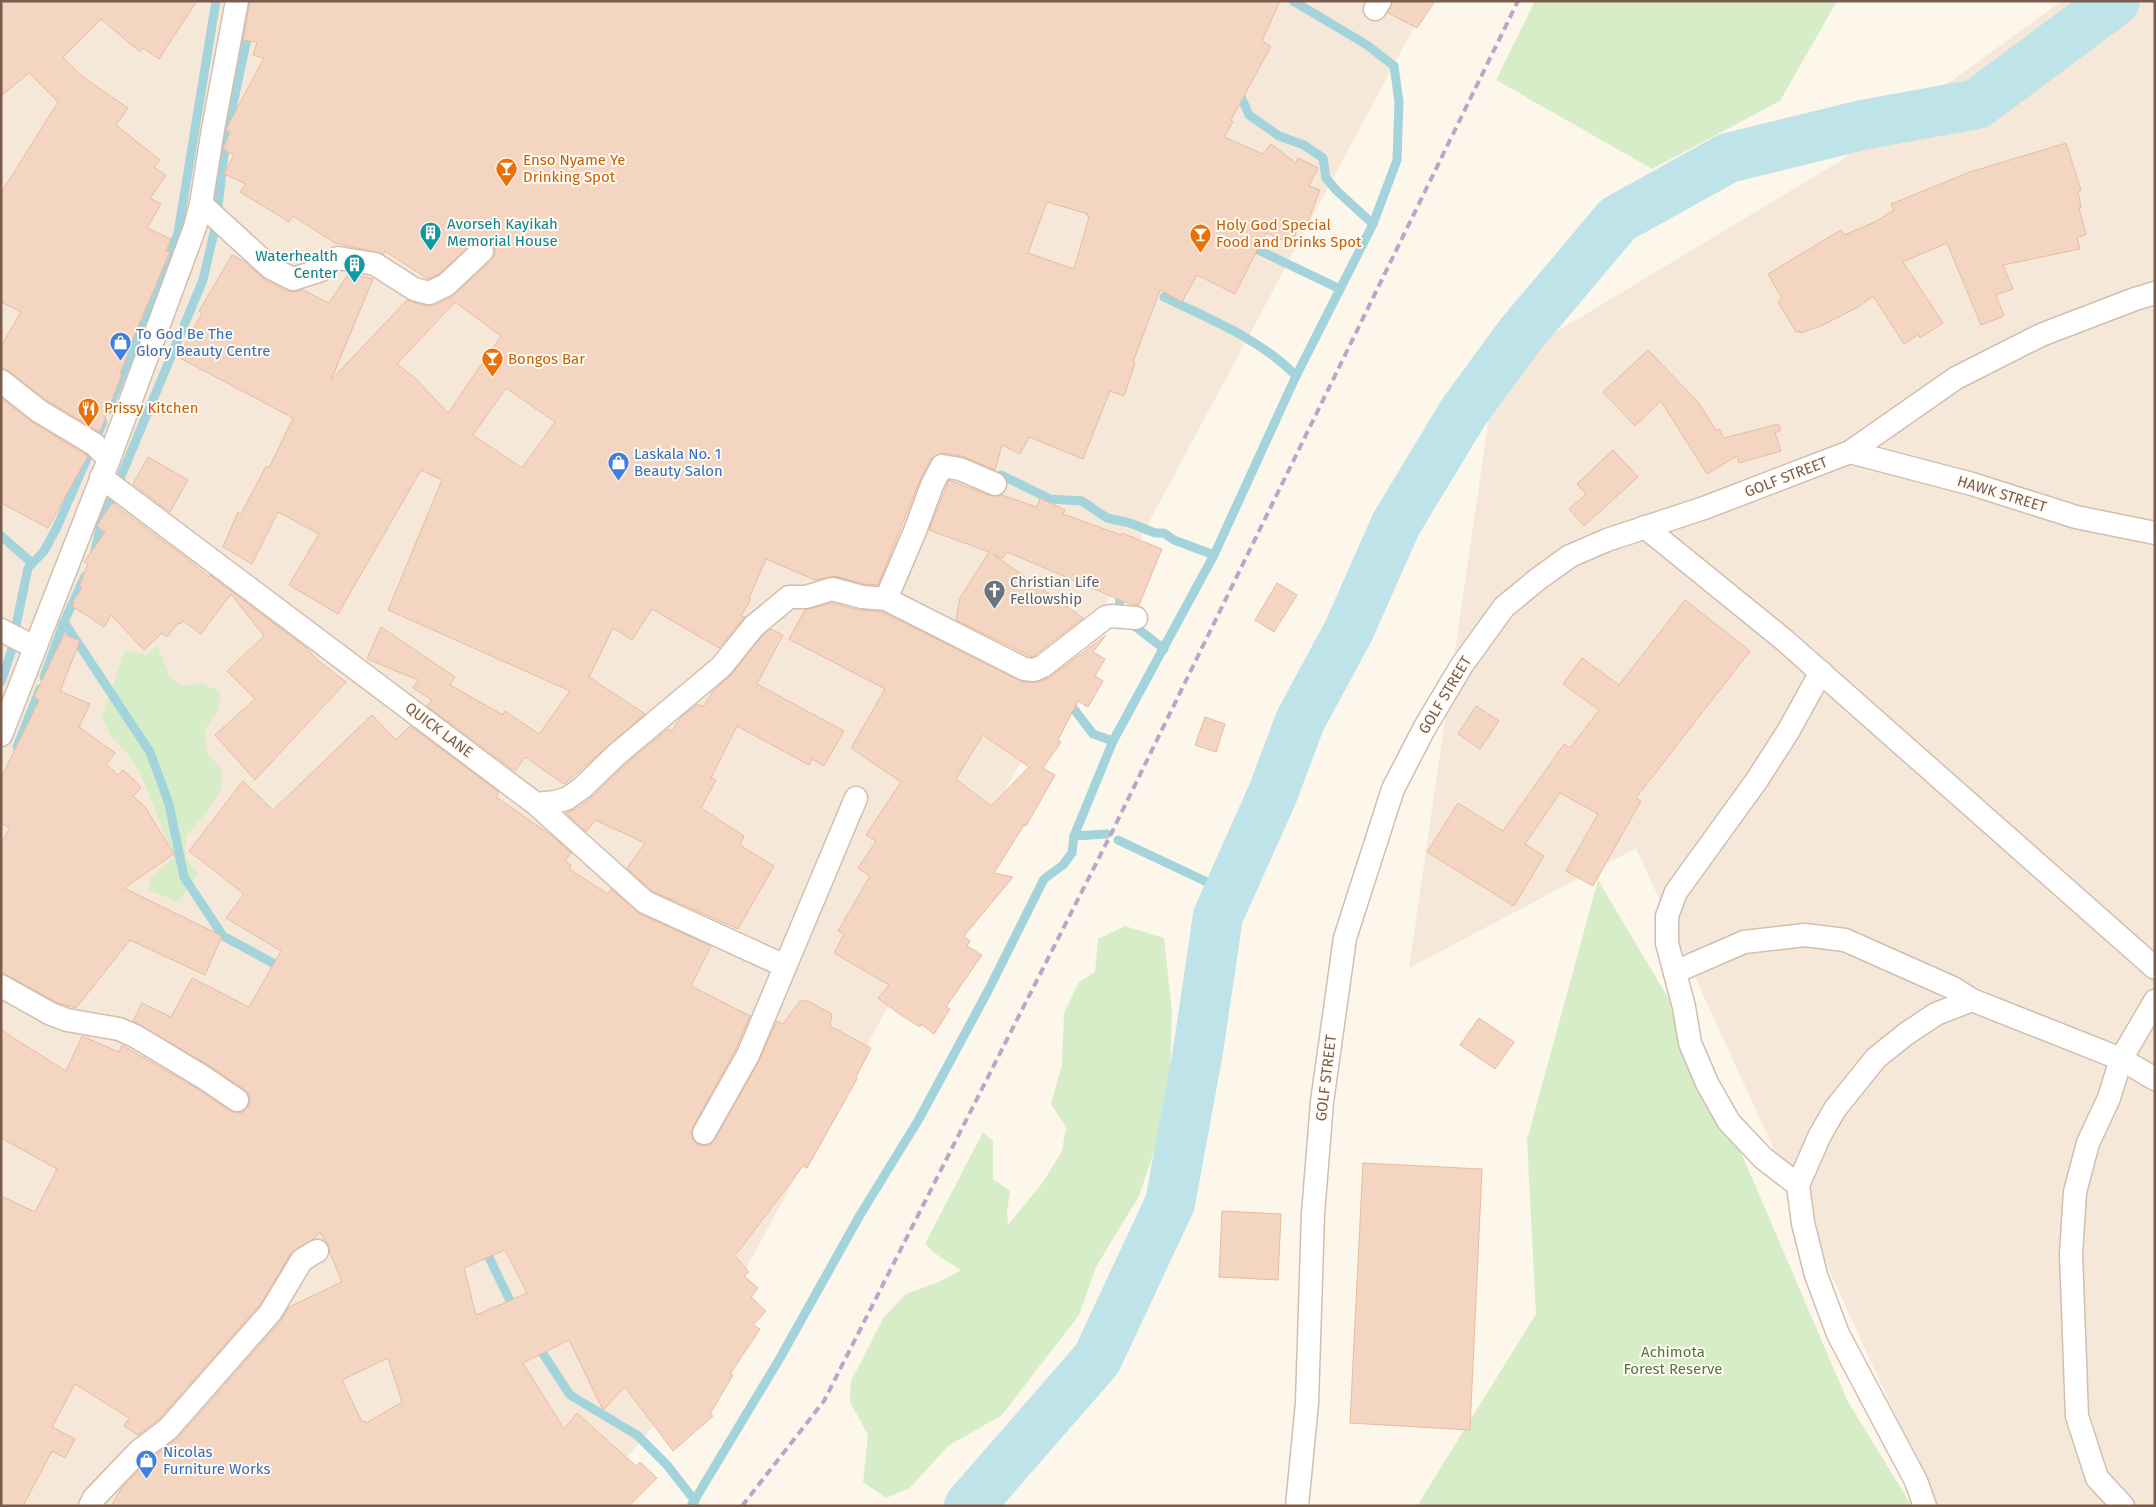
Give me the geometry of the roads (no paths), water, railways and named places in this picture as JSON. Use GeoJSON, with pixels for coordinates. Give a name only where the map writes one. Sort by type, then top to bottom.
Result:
{"type":"FeatureCollection","features":[{"type":"Feature","properties":{"kind":"street"},"geometry":{"type":"LineString","coordinates":[[1,735],[105,468],[195,227],[201,204],[237,1]]}},
{"type":"Feature","properties":{"kind":"street"},"geometry":{"type":"LineString","coordinates":[[201,204],[271,268],[294,279],[320,270],[338,258],[375,264],[414,289],[429,292],[446,285],[482,251]]}},
{"type":"Feature","properties":{"kind":"street","name":"GOLF STREET"},"geometry":{"type":"LineString","coordinates":[[1297,1506],[1307,1403],[1314,1214],[1323,1093],[1345,938],[1393,789],[1425,727],[1462,665],[1504,607],[1570,556],[1645,527],[1704,508],[1850,452],[1956,378],[2041,335],[2155,293]]}},
{"type":"Feature","properties":{"kind":"street","name":"QUICK LANE"},"geometry":{"type":"LineString","coordinates":[[1,380],[39,411],[94,444],[105,468],[536,804],[645,902],[785,966]]}},
{"type":"Feature","properties":{"kind":"street","name":"HAWK STREET"},"geometry":{"type":"LineString","coordinates":[[1850,452],[1972,484],[2076,517],[2155,533]]}},
{"type":"Feature","properties":{"kind":"street"},"geometry":{"type":"LineString","coordinates":[[886,599],[932,485],[942,466],[960,468],[995,484]]}},
{"type":"Feature","properties":{"kind":"street"},"geometry":{"type":"LineString","coordinates":[[1645,527],[1783,639],[2155,968]]}},
{"type":"Feature","properties":{"kind":"street"},"geometry":{"type":"LineString","coordinates":[[536,804],[562,800],[583,786],[616,755],[721,667],[754,626],[789,597],[806,597],[832,588],[862,597],[886,599],[1024,669],[1034,670],[1043,666],[1106,617],[1136,618]]}},
{"type":"Feature","properties":{"kind":"street"},"geometry":{"type":"LineString","coordinates":[[1,630],[34,647]]}},
{"type":"Feature","properties":{"kind":"street"},"geometry":{"type":"LineString","coordinates":[[1798,1185],[1764,1158],[1729,1122],[1707,1083],[1690,1043],[1684,1007],[1667,943],[1667,916],[1676,892],[1762,771],[1789,730],[1821,672]]}},
{"type":"Feature","properties":{"kind":"street"},"geometry":{"type":"LineString","coordinates":[[704,1133],[748,1055],[856,798]]}},
{"type":"Feature","properties":{"kind":"street"},"geometry":{"type":"LineString","coordinates":[[1675,972],[1744,942],[1804,935],[1846,940],[1953,988],[1972,1000],[2121,1059],[2155,1079]]}},
{"type":"Feature","properties":{"kind":"street"},"geometry":{"type":"LineString","coordinates":[[1,986],[50,1014],[67,1020],[119,1029],[135,1036],[237,1100]]}},
{"type":"Feature","properties":{"kind":"street"},"geometry":{"type":"LineString","coordinates":[[1924,1506],[1916,1481],[1838,1334],[1816,1275],[1803,1223],[1798,1185],[1820,1135],[1835,1109],[1876,1058],[1906,1034],[1936,1014],[1972,1000]]}},
{"type":"Feature","properties":{"kind":"street"},"geometry":{"type":"LineString","coordinates":[[2123,1506],[2097,1478],[2077,1416],[2071,1254],[2075,1192],[2088,1143],[2109,1098],[2121,1059],[2155,1001]]}},
{"type":"Feature","properties":{"kind":"street"},"geometry":{"type":"LineString","coordinates":[[90,1506],[94,1498],[139,1451],[168,1429],[270,1313],[302,1260],[317,1251]]}},
{"type":"Feature","properties":{"kind":"waterway"},"geometry":{"type":"LineString","coordinates":[[108,410],[161,281],[178,233],[216,1]]}},
{"type":"Feature","properties":{"kind":"waterway"},"geometry":{"type":"LineString","coordinates":[[691,1506],[780,1358],[860,1215],[919,1119],[989,989],[1044,879],[1063,865],[1072,853],[1074,836],[1113,741],[1214,555],[1296,376],[1373,224],[1397,160],[1399,102],[1394,66],[1367,45],[1293,1]]}},
{"type":"Feature","properties":{"kind":"waterway"},"geometry":{"type":"LineString","coordinates":[[969,1506],[1097,1359],[1170,1203],[1198,1051],[1218,916],[1273,793],[1300,721],[1349,630],[1396,524],[1463,413],[1520,335],[1618,219],[1728,158],[1862,125],[1977,104],[2115,1]]}},
{"type":"Feature","properties":{"kind":"waterway"},"geometry":{"type":"LineString","coordinates":[[94,555],[101,524],[203,280],[216,224],[226,137],[249,29]]}},
{"type":"Feature","properties":{"kind":"waterway"},"geometry":{"type":"LineString","coordinates":[[1238,90],[1249,115],[1279,136],[1304,145],[1323,158],[1326,178],[1337,191],[1373,224]]}},
{"type":"Feature","properties":{"kind":"waterway"},"geometry":{"type":"LineString","coordinates":[[1248,245],[1340,289]]}},
{"type":"Feature","properties":{"kind":"waterway"},"geometry":{"type":"LineString","coordinates":[[1164,297],[1251,341],[1267,351],[1296,376]]}},
{"type":"Feature","properties":{"kind":"waterway"},"geometry":{"type":"LineString","coordinates":[[14,635],[28,568],[44,551],[57,527],[103,422]]}},
{"type":"Feature","properties":{"kind":"waterway"},"geometry":{"type":"LineString","coordinates":[[1001,475],[1050,499],[1082,501],[1107,518],[1130,523],[1155,533],[1164,533],[1174,540],[1214,555]]}},
{"type":"Feature","properties":{"kind":"waterway"},"geometry":{"type":"LineString","coordinates":[[1,536],[32,563]]}},
{"type":"Feature","properties":{"kind":"waterway"},"geometry":{"type":"LineString","coordinates":[[825,573],[862,586]]}},
{"type":"Feature","properties":{"kind":"waterway"},"geometry":{"type":"LineString","coordinates":[[44,677],[64,622],[85,576]]}},
{"type":"Feature","properties":{"kind":"waterway"},"geometry":{"type":"LineString","coordinates":[[1120,599],[1118,613],[1164,649]]}},
{"type":"Feature","properties":{"kind":"waterway"},"geometry":{"type":"LineString","coordinates":[[64,622],[150,752],[169,804],[184,877],[223,936],[284,969]]}},
{"type":"Feature","properties":{"kind":"waterway"},"geometry":{"type":"LineString","coordinates":[[1,682],[13,646],[14,641],[11,639]]}},
{"type":"Feature","properties":{"kind":"waterway"},"geometry":{"type":"LineString","coordinates":[[17,747],[40,689]]}},
{"type":"Feature","properties":{"kind":"waterway"},"geometry":{"type":"LineString","coordinates":[[1067,700],[1093,734],[1113,741]]}},
{"type":"Feature","properties":{"kind":"waterway"},"geometry":{"type":"LineString","coordinates":[[1074,836],[1107,834]]}},
{"type":"Feature","properties":{"kind":"waterway"},"geometry":{"type":"LineString","coordinates":[[1118,840],[1209,883],[1218,916]]}},
{"type":"Feature","properties":{"kind":"waterway"},"geometry":{"type":"LineString","coordinates":[[484,1247],[514,1309]]}},
{"type":"Feature","properties":{"kind":"waterway"},"geometry":{"type":"LineString","coordinates":[[536,1343],[570,1395],[637,1435],[667,1465],[695,1501]]}},
{"type":"Feature","properties":{"kind":"railway"},"geometry":{"type":"LineString","coordinates":[[742,1506],[824,1401],[1111,834],[1518,1]]}},
{"type":"Feature","properties":{"kind":"place","name":"Enso Nyame Ye Drinking Spot"},"geometry":{"type":"Point","coordinates":[507,188]}},
{"type":"Feature","properties":{"kind":"place","name":"Avorseh Kayikah Memorial House"},"geometry":{"type":"Point","coordinates":[431,252]}},
{"type":"Feature","properties":{"kind":"place","name":"Holy God Special Food and Drinks Spot"},"geometry":{"type":"Point","coordinates":[1200,253]}},
{"type":"Feature","properties":{"kind":"place","name":"Waterhealth Center"},"geometry":{"type":"Point","coordinates":[354,284]}},
{"type":"Feature","properties":{"kind":"place","name":"To God Be The Glory Beauty Centre"},"geometry":{"type":"Point","coordinates":[120,362]}},
{"type":"Feature","properties":{"kind":"place","name":"Bongos Bar"},"geometry":{"type":"Point","coordinates":[492,378]}},
{"type":"Feature","properties":{"kind":"place","name":"Prissy Kitchen"},"geometry":{"type":"Point","coordinates":[88,427]}},
{"type":"Feature","properties":{"kind":"place","name":"Laskala No. 1 Beauty Salon"},"geometry":{"type":"Point","coordinates":[618,482]}},
{"type":"Feature","properties":{"kind":"place","name":"Christian Life Fellowship"},"geometry":{"type":"Point","coordinates":[994,610]}},
{"type":"Feature","properties":{"kind":"place","name":"Nicolas Furniture Works"},"geometry":{"type":"Point","coordinates":[147,1480]}},
{"type":"Feature","properties":{"kind":"park label","name":"Achimota Forest Reserve"},"geometry":{"type":"Point","coordinates":[1673,1360]}}]}
